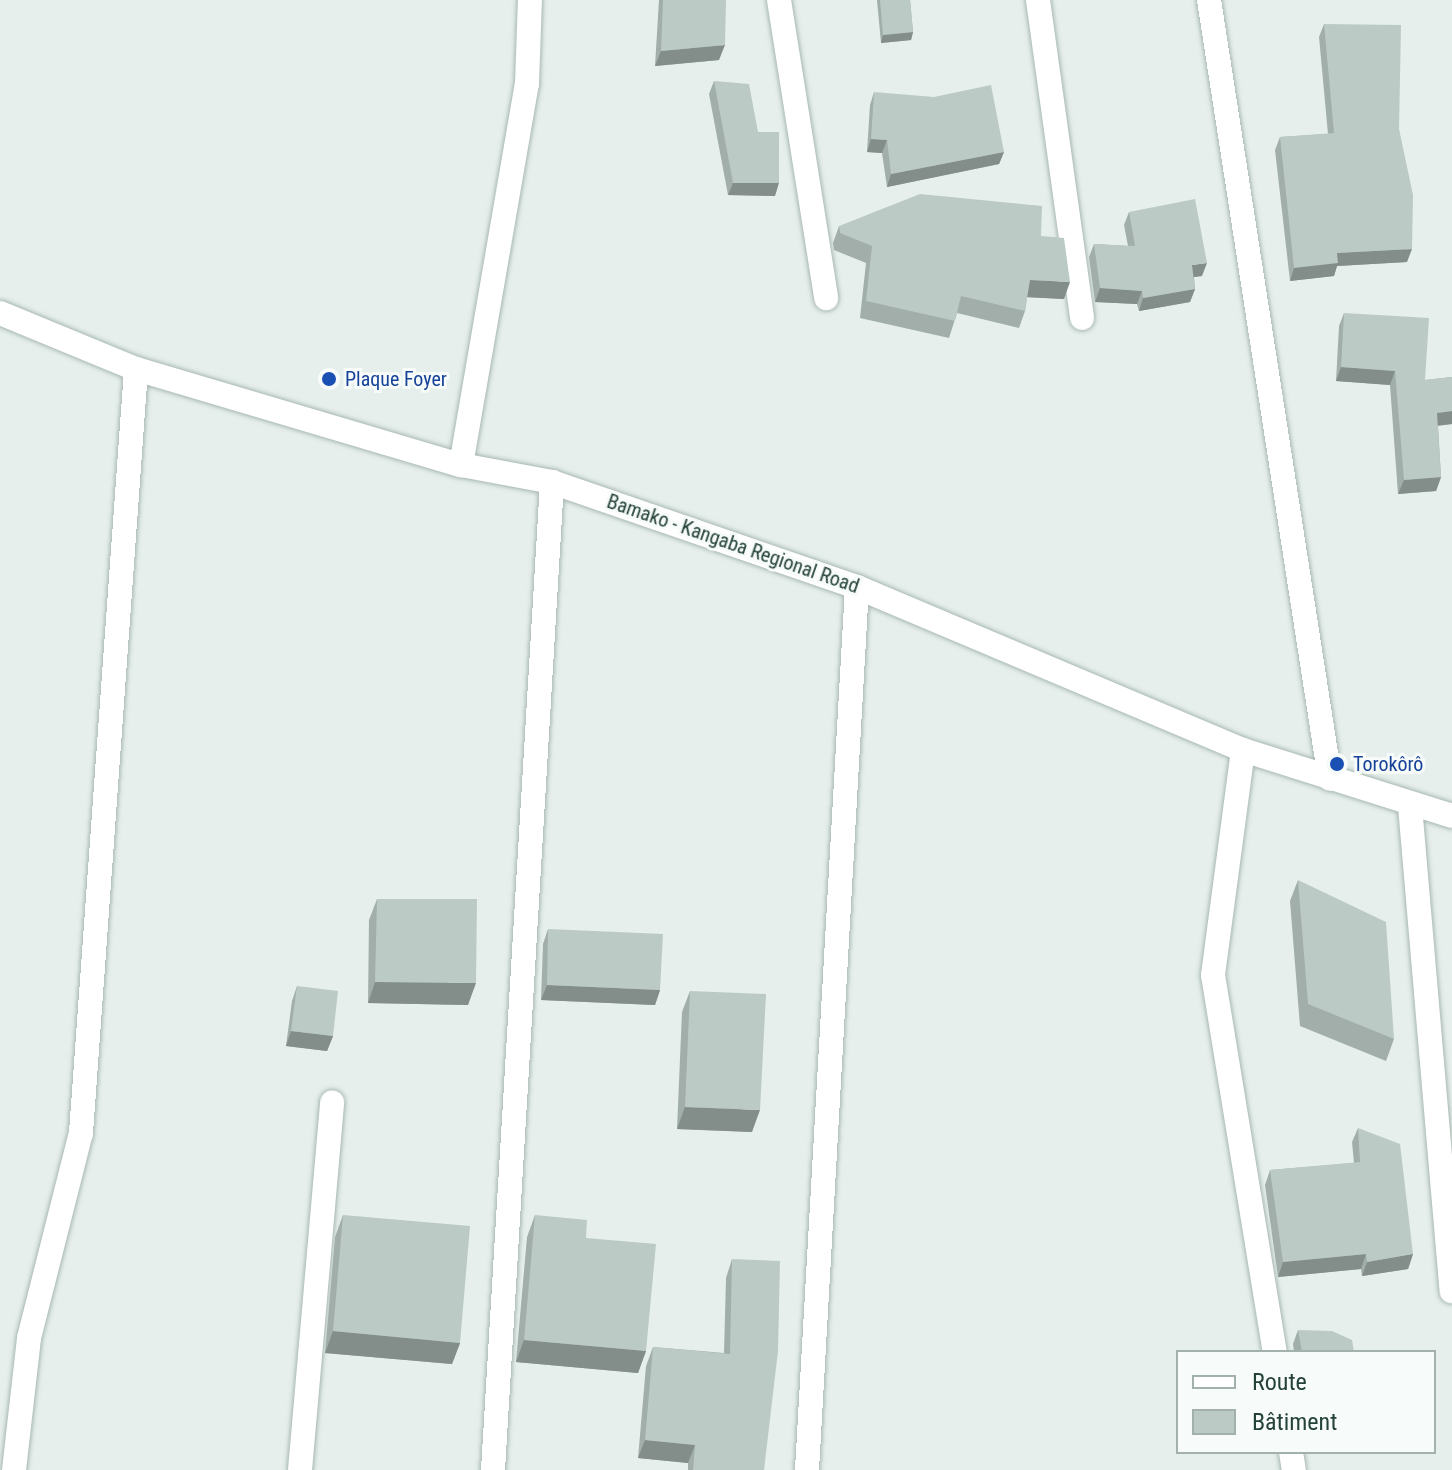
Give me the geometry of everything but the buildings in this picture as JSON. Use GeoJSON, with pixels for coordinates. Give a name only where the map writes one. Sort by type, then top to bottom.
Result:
{"type":"FeatureCollection","features":[{"type":"Feature","properties":{"kind":"street"},"geometry":{"type":"LineString","coordinates":[[461,465],[527,84],[530,0]]}},
{"type":"Feature","properties":{"kind":"street"},"geometry":{"type":"LineString","coordinates":[[779,0],[826,298]]}},
{"type":"Feature","properties":{"kind":"street"},"geometry":{"type":"LineString","coordinates":[[1038,0],[1082,318]]}},
{"type":"Feature","properties":{"kind":"street"},"geometry":{"type":"LineString","coordinates":[[1209,0],[1330,779]]}},
{"type":"Feature","properties":{"kind":"street","name":"Bamako - Kangaba Regional Road"},"geometry":{"type":"LineString","coordinates":[[0,313],[136,369],[461,465],[552,482],[857,587],[1243,750],[1410,806],[1452,816]]}},
{"type":"Feature","properties":{"kind":"street"},"geometry":{"type":"LineString","coordinates":[[14,1470],[29,1338],[81,1133],[136,369]]}},
{"type":"Feature","properties":{"kind":"street"},"geometry":{"type":"LineString","coordinates":[[493,1470],[552,482]]}},
{"type":"Feature","properties":{"kind":"street"},"geometry":{"type":"LineString","coordinates":[[807,1470],[857,587]]}},
{"type":"Feature","properties":{"kind":"street"},"geometry":{"type":"LineString","coordinates":[[1243,750],[1213,975],[1275,1350]]}},
{"type":"Feature","properties":{"kind":"street"},"geometry":{"type":"LineString","coordinates":[[1410,806],[1452,1291]]}},
{"type":"Feature","properties":{"kind":"street"},"geometry":{"type":"LineString","coordinates":[[300,1470],[332,1102]]}},
{"type":"Feature","properties":{"kind":"place","name":"Plaque Foyer"},"geometry":{"type":"Point","coordinates":[329,379]}},
{"type":"Feature","properties":{"kind":"place","name":"Torokôrô"},"geometry":{"type":"Point","coordinates":[1337,764]}}]}
